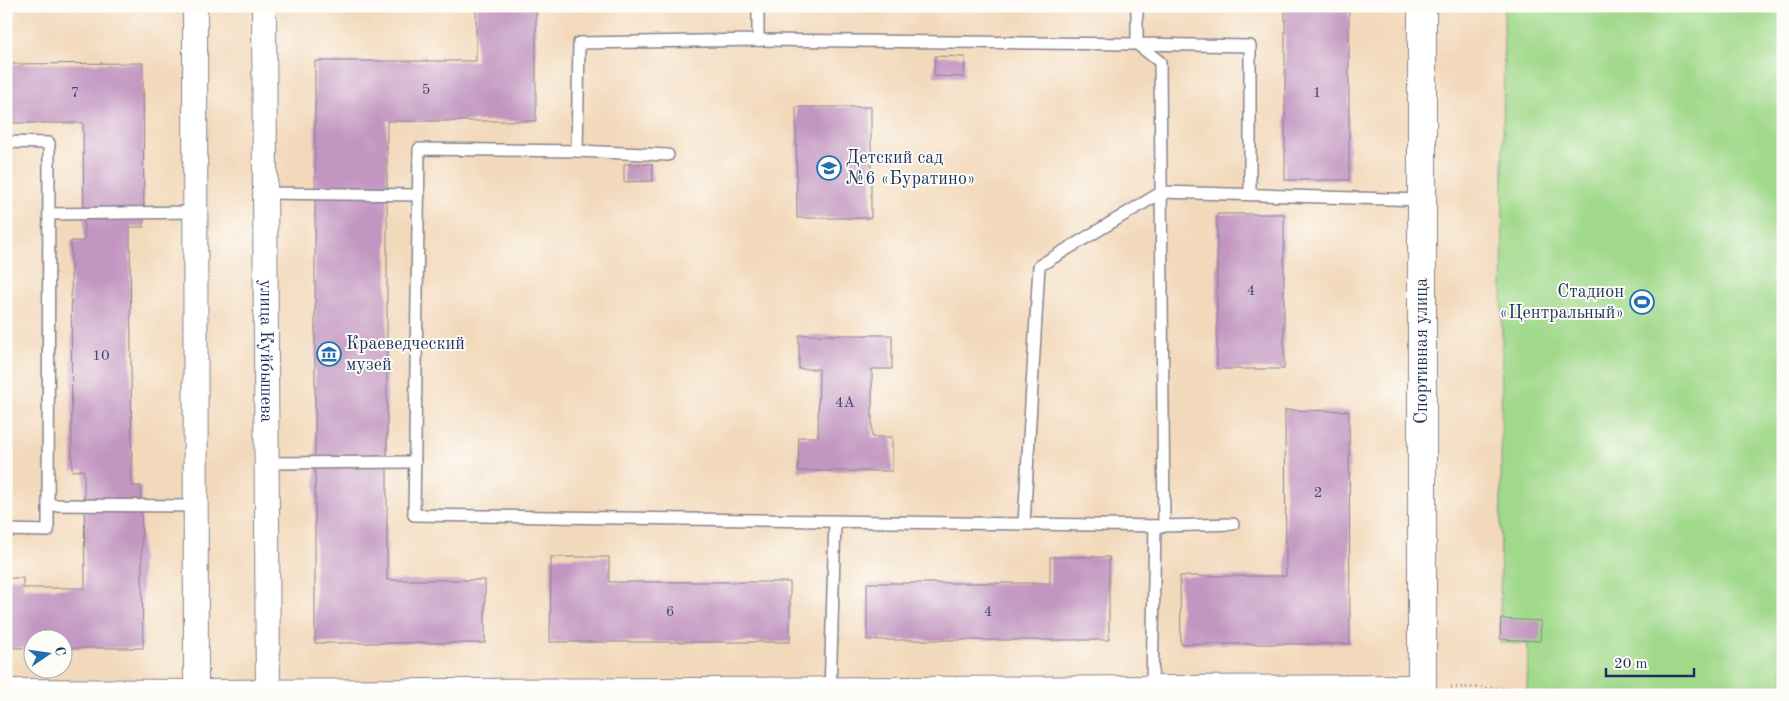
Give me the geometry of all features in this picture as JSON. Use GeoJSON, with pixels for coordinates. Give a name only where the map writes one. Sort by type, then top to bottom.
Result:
{"type":"FeatureCollection","features":[{"type":"Feature","properties":{"kind":"street"},"geometry":{"type":"LineString","coordinates":[[195,6],[196,693]]}},
{"type":"Feature","properties":{"kind":"street","name":"улица Куйбышева"},"geometry":{"type":"LineString","coordinates":[[264,6],[268,693]]}},
{"type":"Feature","properties":{"kind":"street","name":"Спортивная улица"},"geometry":{"type":"LineString","coordinates":[[1422,6],[1422,691]]}},
{"type":"Feature","properties":{"kind":"street"},"geometry":{"type":"LineString","coordinates":[[6,691],[196,693],[830,692],[1152,688],[1422,691]]}},
{"type":"Feature","properties":{"kind":"lane"},"geometry":{"type":"LineString","coordinates":[[758,6],[758,40]]}},
{"type":"Feature","properties":{"kind":"lane"},"geometry":{"type":"LineString","coordinates":[[1136,44],[1137,6]]}},
{"type":"Feature","properties":{"kind":"lane"},"geometry":{"type":"LineString","coordinates":[[577,150],[579,43],[758,40],[1250,46],[1250,194]]}},
{"type":"Feature","properties":{"kind":"lane"},"geometry":{"type":"LineString","coordinates":[[1136,44],[1160,62],[1162,192],[1159,526],[1152,688]]}},
{"type":"Feature","properties":{"kind":"lane"},"geometry":{"type":"LineString","coordinates":[[6,142],[49,143],[48,531],[6,530]]}},
{"type":"Feature","properties":{"kind":"lane"},"geometry":{"type":"LineString","coordinates":[[668,155],[577,150],[420,149],[414,515],[1159,526],[1234,524]]}},
{"type":"Feature","properties":{"kind":"lane"},"geometry":{"type":"LineString","coordinates":[[266,192],[419,195]]}},
{"type":"Feature","properties":{"kind":"lane"},"geometry":{"type":"LineString","coordinates":[[1024,524],[1039,266],[1162,192],[1422,200]]}},
{"type":"Feature","properties":{"kind":"lane"},"geometry":{"type":"LineString","coordinates":[[49,214],[195,212]]}},
{"type":"Feature","properties":{"kind":"lane"},"geometry":{"type":"LineString","coordinates":[[267,463],[415,462]]}},
{"type":"Feature","properties":{"kind":"lane"},"geometry":{"type":"LineString","coordinates":[[48,505],[196,506]]}},
{"type":"Feature","properties":{"kind":"lane"},"geometry":{"type":"LineString","coordinates":[[830,692],[835,521]]}},
{"type":"Feature","properties":{"kind":"path"},"geometry":{"type":"LineString","coordinates":[[1527,689],[1536,695]]}},
{"type":"Feature","properties":{"kind":"path"},"geometry":{"type":"LineString","coordinates":[[1422,691],[1527,689],[1783,691]]}},
{"type":"Feature","properties":{"kind":"green space","name":"Стадион «Центральный»"},"geometry":{"type":"Polygon","coordinates":[[[1504,6],[1783,6],[1783,695],[1527,695],[1528,644],[1500,643],[1504,6]]]}},
{"type":"Feature","properties":{"kind":"building"},"geometry":{"type":"Polygon","coordinates":[[[476,6],[536,6],[536,121],[387,121],[387,580],[485,580],[485,643],[315,643],[315,61],[476,61],[476,6]]]}},
{"type":"Feature","properties":{"kind":"building"},"geometry":{"type":"Polygon","coordinates":[[[1285,6],[1349,6],[1349,180],[1285,180],[1285,6]]]}},
{"type":"Feature","properties":{"kind":"building"},"geometry":{"type":"Polygon","coordinates":[[[935,56],[965,57],[964,77],[934,76],[935,56]]]}},
{"type":"Feature","properties":{"kind":"building"},"geometry":{"type":"Polygon","coordinates":[[[143,63],[144,227],[130,227],[132,486],[141,486],[143,648],[72,648],[72,628],[22,628],[22,648],[6,648],[6,578],[23,578],[23,588],[85,588],[84,470],[72,471],[71,241],[84,241],[83,123],[6,123],[6,64],[143,63]]]}},
{"type":"Feature","properties":{"kind":"building"},"geometry":{"type":"Polygon","coordinates":[[[796,107],[871,107],[871,218],[797,218],[796,107]]]}},
{"type":"Feature","properties":{"kind":"building"},"geometry":{"type":"Polygon","coordinates":[[[624,164],[652,164],[653,181],[624,182],[624,164]]]}},
{"type":"Feature","properties":{"kind":"building"},"geometry":{"type":"Polygon","coordinates":[[[1217,214],[1284,214],[1284,369],[1217,369],[1217,214]]]}},
{"type":"Feature","properties":{"kind":"building"},"geometry":{"type":"Polygon","coordinates":[[[799,335],[892,335],[892,369],[872,369],[872,437],[892,437],[892,471],[798,471],[799,437],[818,437],[819,369],[799,369],[799,335]]]}},
{"type":"Feature","properties":{"kind":"building"},"geometry":{"type":"Polygon","coordinates":[[[1285,410],[1349,411],[1350,644],[1181,644],[1180,576],[1286,576],[1285,410]]]}},
{"type":"Feature","properties":{"kind":"building"},"geometry":{"type":"Polygon","coordinates":[[[551,557],[609,557],[609,582],[790,582],[790,642],[550,642],[551,557]]]}},
{"type":"Feature","properties":{"kind":"building"},"geometry":{"type":"Polygon","coordinates":[[[1050,557],[1109,557],[1109,640],[867,640],[867,583],[1050,583],[1050,557]]]}},
{"type":"Feature","properties":{"kind":"building"},"geometry":{"type":"Polygon","coordinates":[[[1501,619],[1541,621],[1540,641],[1500,639],[1501,619]]]}},
{"type":"Feature","properties":{"kind":"place","name":"Детский сад №6 «Буратино»"},"geometry":{"type":"Point","coordinates":[829,168]}},
{"type":"Feature","properties":{"kind":"place","name":"Стадион «Центральный»"},"geometry":{"type":"Point","coordinates":[1642,302]}},
{"type":"Feature","properties":{"kind":"place","name":"Краеведческий музей"},"geometry":{"type":"Point","coordinates":[329,354]}}]}
